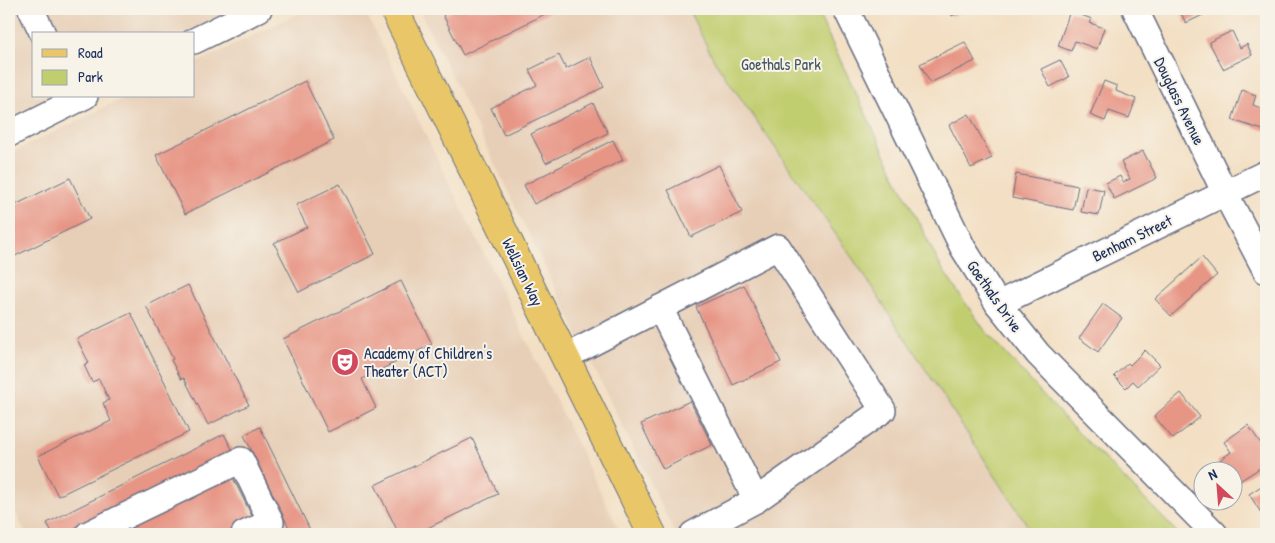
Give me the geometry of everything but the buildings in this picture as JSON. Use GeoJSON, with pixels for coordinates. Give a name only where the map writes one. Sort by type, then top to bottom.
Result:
{"type":"FeatureCollection","features":[{"type":"Feature","properties":{"kind":"main road","name":"Wellsian Way"},"geometry":{"type":"LineString","coordinates":[[394,9],[652,534]]}},
{"type":"Feature","properties":{"kind":"street"},"geometry":{"type":"LineString","coordinates":[[31,9],[42,32]]}},
{"type":"Feature","properties":{"kind":"street"},"geometry":{"type":"LineString","coordinates":[[195,41],[259,9]]}},
{"type":"Feature","properties":{"kind":"street","name":"Goethals Drive"},"geometry":{"type":"LineString","coordinates":[[846,9],[963,248],[998,304],[1038,354],[1215,534]]}},
{"type":"Feature","properties":{"kind":"street","name":"Douglass Avenue"},"geometry":{"type":"LineString","coordinates":[[1135,9],[1266,272]]}},
{"type":"Feature","properties":{"kind":"street"},"geometry":{"type":"LineString","coordinates":[[9,134],[77,98]]}},
{"type":"Feature","properties":{"kind":"street","name":"Benham Street"},"geometry":{"type":"LineString","coordinates":[[998,304],[1266,173]]}},
{"type":"Feature","properties":{"kind":"street"},"geometry":{"type":"LineString","coordinates":[[565,357],[778,247],[883,410],[756,500],[693,534]]}},
{"type":"Feature","properties":{"kind":"street"},"geometry":{"type":"LineString","coordinates":[[660,308],[756,500]]}},
{"type":"Feature","properties":{"kind":"street"},"geometry":{"type":"LineString","coordinates":[[88,534],[241,460],[271,522],[244,534]]}},
{"type":"Feature","properties":{"kind":"shaded area"},"geometry":{"type":"Polygon","coordinates":[[[9,9],[232,9],[186,32],[32,32],[32,98],[52,98],[9,120],[9,9]]]}},
{"type":"Feature","properties":{"kind":"shaded area"},"geometry":{"type":"Polygon","coordinates":[[[308,9],[364,9],[621,534],[26,534],[9,500],[9,154],[124,98],[195,98],[195,64],[308,9]]]}},
{"type":"Feature","properties":{"kind":"shaded area"},"geometry":{"type":"Polygon","coordinates":[[[419,9],[688,9],[714,60],[862,272],[1033,534],[675,534],[419,9]]]}},
{"type":"Feature","properties":{"kind":"green space","name":"Goethals Park"},"geometry":{"type":"Polygon","coordinates":[[[688,9],[816,9],[894,173],[941,267],[955,288],[986,332],[1067,421],[1179,534],[1033,534],[862,272],[714,60],[688,9]]]}},
{"type":"Feature","properties":{"kind":"place","name":"Academy of Children's Theater (ACT)"},"geometry":{"type":"Point","coordinates":[345,362]}}]}
